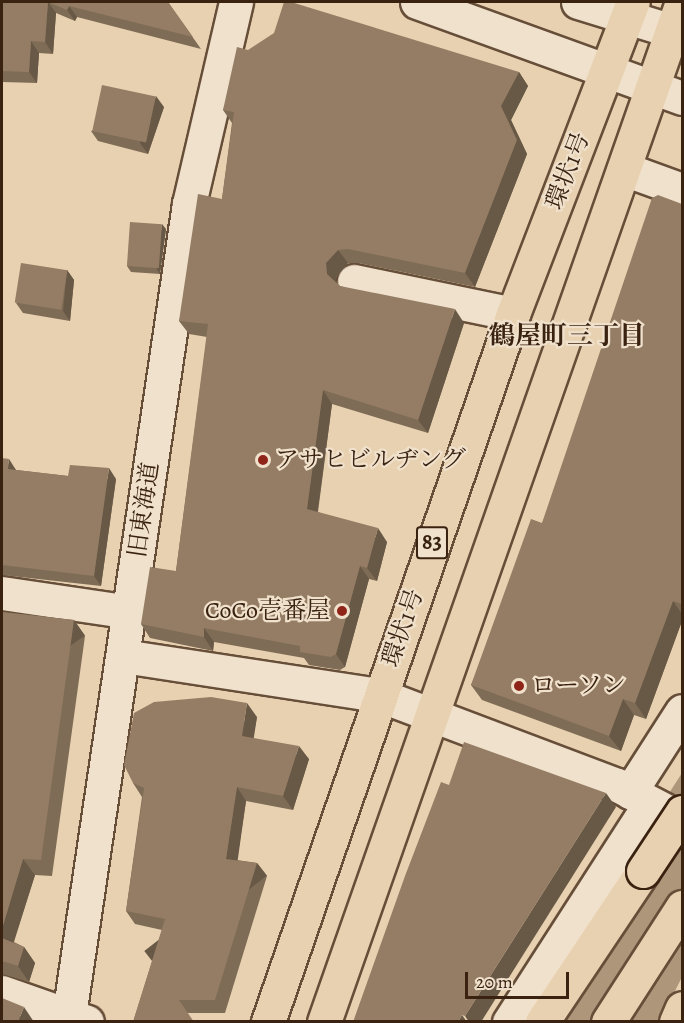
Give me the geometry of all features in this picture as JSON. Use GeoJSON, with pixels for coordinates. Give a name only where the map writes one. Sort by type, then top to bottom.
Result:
{"type":"FeatureCollection","features":[{"type":"Feature","properties":{"kind":"main road","name":"環状1号"},"geometry":{"type":"LineString","coordinates":[[268,1022],[513,314],[630,10]]}},
{"type":"Feature","properties":{"kind":"main road","name":"83"},"geometry":{"type":"LineString","coordinates":[[324,1022],[652,87],[679,22]]}},
{"type":"Feature","properties":{"kind":"main road"},"geometry":{"type":"LineString","coordinates":[[542,1022],[643,871],[662,807]]}},
{"type":"Feature","properties":{"kind":"main road"},"geometry":{"type":"LineString","coordinates":[[608,1022],[682,907]]}},
{"type":"Feature","properties":{"kind":"main road"},"geometry":{"type":"LineString","coordinates":[[629,1022],[682,942]]}},
{"type":"Feature","properties":{"kind":"main road"},"geometry":{"type":"LineString","coordinates":[[676,1022],[682,1008]]}},
{"type":"Feature","properties":{"kind":"street","name":"旧東海道"},"geometry":{"type":"LineString","coordinates":[[74,1020],[123,656],[189,204],[236,2]]}},
{"type":"Feature","properties":{"kind":"street"},"geometry":{"type":"LineString","coordinates":[[417,2],[607,68],[682,98]]}},
{"type":"Feature","properties":{"kind":"street"},"geometry":{"type":"LineString","coordinates":[[578,2],[630,10],[679,22]]}},
{"type":"Feature","properties":{"kind":"street"},"geometry":{"type":"LineString","coordinates":[[624,169],[682,190]]}},
{"type":"Feature","properties":{"kind":"street"},"geometry":{"type":"LineString","coordinates":[[354,281],[513,314]]}},
{"type":"Feature","properties":{"kind":"street"},"geometry":{"type":"LineString","coordinates":[[2,593],[130,612]]}},
{"type":"Feature","properties":{"kind":"street"},"geometry":{"type":"LineString","coordinates":[[123,656],[380,695],[433,714],[662,807]]}},
{"type":"Feature","properties":{"kind":"street"},"geometry":{"type":"LineString","coordinates":[[509,1022],[662,807],[682,711]]}},
{"type":"Feature","properties":{"kind":"street"},"geometry":{"type":"LineString","coordinates":[[2,992],[74,1020]]}},
{"type":"Feature","properties":{"kind":"shaded area"},"geometry":{"type":"Polygon","coordinates":[[[682,773],[682,977],[660,1021],[522,1022],[682,773]]]}},
{"type":"Feature","properties":{"kind":"building"},"geometry":{"type":"Polygon","coordinates":[[[2,2],[48,2],[45,42],[31,41],[29,72],[2,71],[2,2]]]}},
{"type":"Feature","properties":{"kind":"building"},"geometry":{"type":"Polygon","coordinates":[[[48,2],[168,2],[193,37],[69,6],[67,10],[48,2]]]}},
{"type":"Feature","properties":{"kind":"building"},"geometry":{"type":"Polygon","coordinates":[[[284,2],[291,2],[519,72],[501,106],[517,140],[465,273],[348,249],[338,250],[326,263],[327,274],[340,286],[455,309],[418,420],[323,390],[307,509],[378,528],[367,568],[360,566],[336,654],[331,657],[300,652],[300,646],[204,628],[204,637],[141,624],[150,567],[176,571],[208,324],[179,321],[198,194],[222,199],[234,112],[223,110],[237,47],[248,50],[274,33],[284,2]]]}},
{"type":"Feature","properties":{"kind":"building"},"geometry":{"type":"Polygon","coordinates":[[[102,85],[156,96],[146,142],[92,131],[102,85]]]}},
{"type":"Feature","properties":{"kind":"building"},"geometry":{"type":"Polygon","coordinates":[[[658,195],[682,204],[682,604],[673,601],[635,703],[623,699],[609,736],[471,685],[531,519],[542,523],[652,198],[658,195]]]}},
{"type":"Feature","properties":{"kind":"building"},"geometry":{"type":"Polygon","coordinates":[[[130,222],[162,224],[159,268],[127,266],[130,222]]]}},
{"type":"Feature","properties":{"kind":"building"},"geometry":{"type":"Polygon","coordinates":[[[21,263],[67,270],[61,310],[15,303],[21,263]]]}},
{"type":"Feature","properties":{"kind":"building"},"geometry":{"type":"Polygon","coordinates":[[[2,458],[9,459],[8,469],[68,476],[70,465],[109,468],[94,576],[2,565],[2,458]]]}},
{"type":"Feature","properties":{"kind":"building"},"geometry":{"type":"Polygon","coordinates":[[[2,612],[74,620],[41,860],[23,859],[2,929],[2,612]]]}},
{"type":"Feature","properties":{"kind":"building"},"geometry":{"type":"Polygon","coordinates":[[[211,697],[247,703],[242,736],[299,746],[283,796],[237,787],[226,859],[257,863],[215,1000],[179,1000],[194,1022],[133,1022],[165,919],[126,911],[144,788],[133,783],[124,765],[134,713],[154,702],[211,697]]]}},
{"type":"Feature","properties":{"kind":"building"},"geometry":{"type":"Polygon","coordinates":[[[464,742],[606,793],[465,1016],[462,1015],[458,1022],[353,1022],[441,782],[449,785],[464,742]]]}},
{"type":"Feature","properties":{"kind":"building"},"geometry":{"type":"Polygon","coordinates":[[[2,938],[24,947],[18,966],[2,961],[2,938]]]}},
{"type":"Feature","properties":{"kind":"building"},"geometry":{"type":"Polygon","coordinates":[[[2,998],[24,1007],[18,1022],[2,1022],[2,998]]]}},
{"type":"Feature","properties":{"kind":"place","name":"アサヒビルヂング"},"geometry":{"type":"Point","coordinates":[263,460]}},
{"type":"Feature","properties":{"kind":"place","name":"CoCo壱番屋"},"geometry":{"type":"Point","coordinates":[342,611]}},
{"type":"Feature","properties":{"kind":"place","name":"ローソン"},"geometry":{"type":"Point","coordinates":[519,686]}},
{"type":"Feature","properties":{"kind":"district","name":"鶴屋町三丁目"},"geometry":{"type":"Point","coordinates":[567,336]}}]}
